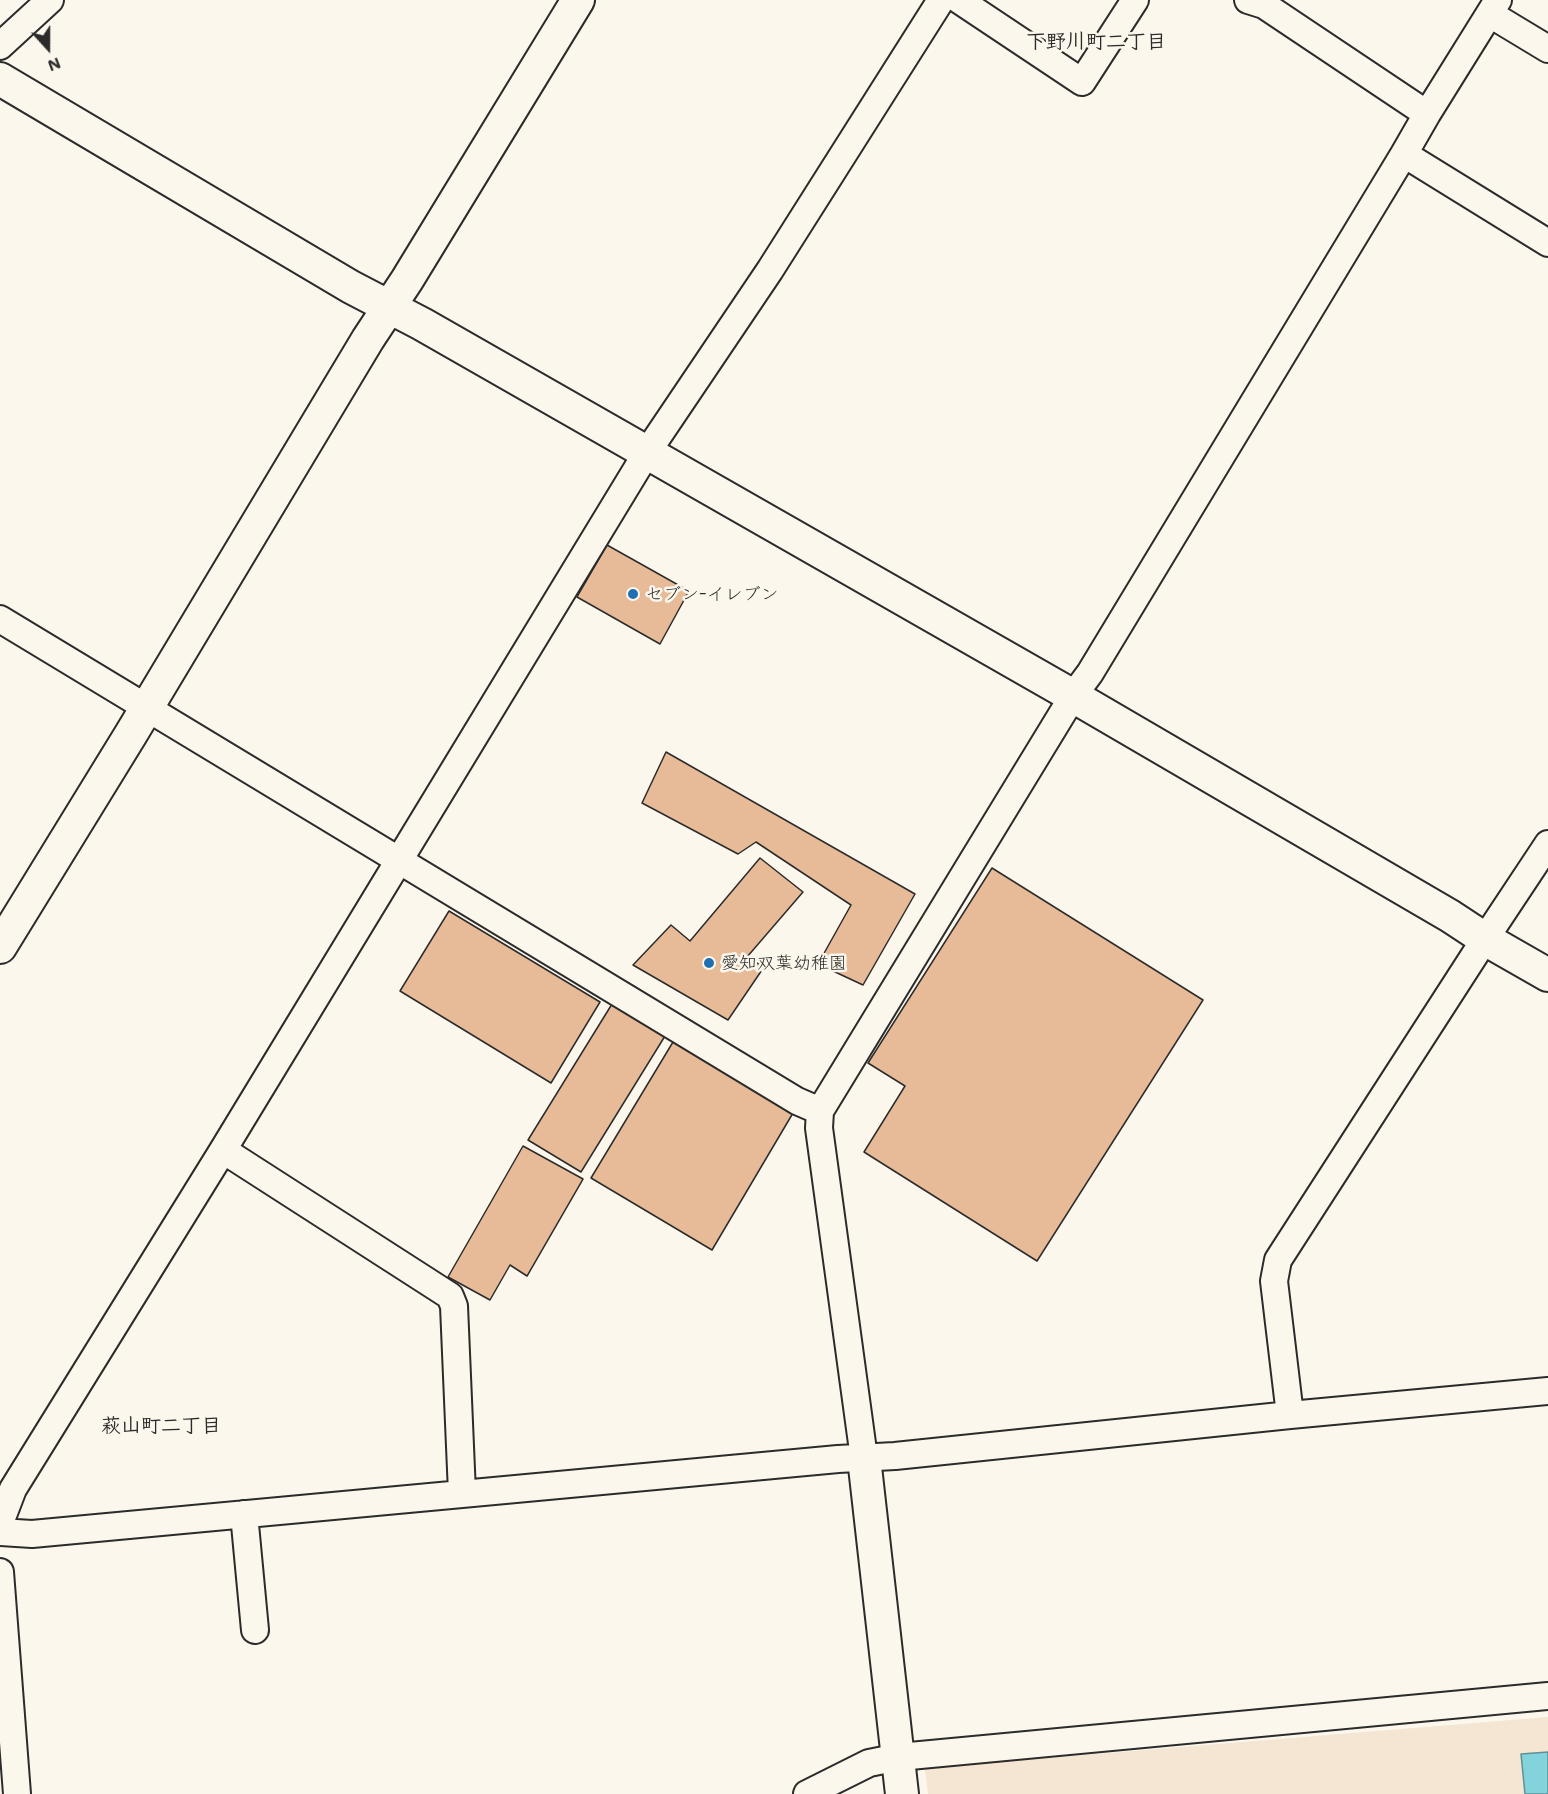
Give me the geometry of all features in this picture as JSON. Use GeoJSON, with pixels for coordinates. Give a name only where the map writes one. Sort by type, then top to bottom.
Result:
{"type":"FeatureCollection","features":[{"type":"Feature","properties":{"kind":"street"},"geometry":{"type":"LineString","coordinates":[[0,46],[50,0]]}},
{"type":"Feature","properties":{"kind":"street"},"geometry":{"type":"LineString","coordinates":[[0,947],[368,339],[579,0]]}},
{"type":"Feature","properties":{"kind":"street"},"geometry":{"type":"LineString","coordinates":[[0,1523],[13,1489],[223,1150],[646,454],[770,270],[941,0]]}},
{"type":"Feature","properties":{"kind":"street"},"geometry":{"type":"LineString","coordinates":[[959,0],[1083,82],[1135,0]]}},
{"type":"Feature","properties":{"kind":"street"},"geometry":{"type":"LineString","coordinates":[[1248,0],[1264,5],[1427,114]]}},
{"type":"Feature","properties":{"kind":"street"},"geometry":{"type":"LineString","coordinates":[[902,1794],[864,1458],[819,1128],[820,1111],[1072,696],[1103,652],[1427,114],[1494,7],[1548,49]]}},
{"type":"Feature","properties":{"kind":"street"},"geometry":{"type":"LineString","coordinates":[[0,79],[389,308],[422,324],[1072,696],[1548,975]]}},
{"type":"Feature","properties":{"kind":"street"},"geometry":{"type":"LineString","coordinates":[[1404,154],[1548,243]]}},
{"type":"Feature","properties":{"kind":"street"},"geometry":{"type":"LineString","coordinates":[[0,619],[797,1101],[820,1111]]}},
{"type":"Feature","properties":{"kind":"street"},"geometry":{"type":"LineString","coordinates":[[1290,1414],[1274,1281],[1278,1260],[1548,844]]}},
{"type":"Feature","properties":{"kind":"street"},"geometry":{"type":"LineString","coordinates":[[223,1150],[450,1296],[454,1306],[462,1493]]}},
{"type":"Feature","properties":{"kind":"street"},"geometry":{"type":"LineString","coordinates":[[0,1532],[32,1534],[864,1458],[1290,1414],[1548,1391]]}},
{"type":"Feature","properties":{"kind":"street"},"geometry":{"type":"LineString","coordinates":[[244,1514],[255,1630]]}},
{"type":"Feature","properties":{"kind":"street"},"geometry":{"type":"LineString","coordinates":[[0,1572],[17,1794]]}},
{"type":"Feature","properties":{"kind":"street"},"geometry":{"type":"LineString","coordinates":[[807,1794],[869,1763],[899,1756],[1548,1696]]}},
{"type":"Feature","properties":{"kind":"shaded area"},"geometry":{"type":"Polygon","coordinates":[[[1548,1717],[1548,1794],[928,1794],[925,1768],[1548,1717]]]}},
{"type":"Feature","properties":{"kind":"water"},"geometry":{"type":"Polygon","coordinates":[[[1548,1752],[1548,1794],[1525,1794],[1521,1754],[1548,1752]]]}},
{"type":"Feature","properties":{"kind":"building","name":"セブン-イレブン"},"geometry":{"type":"Polygon","coordinates":[[[607,545],[689,591],[660,644],[577,597],[607,545]]]}},
{"type":"Feature","properties":{"kind":"building"},"geometry":{"type":"Polygon","coordinates":[[[666,752],[915,894],[863,985],[818,964],[851,905],[756,842],[738,854],[642,803],[666,752]]]}},
{"type":"Feature","properties":{"kind":"building"},"geometry":{"type":"Polygon","coordinates":[[[760,858],[803,892],[747,957],[764,967],[728,1020],[633,965],[671,925],[690,941],[760,858]]]}},
{"type":"Feature","properties":{"kind":"building"},"geometry":{"type":"Polygon","coordinates":[[[992,868],[1203,1000],[1037,1261],[864,1152],[905,1086],[868,1063],[992,868]]]}},
{"type":"Feature","properties":{"kind":"building"},"geometry":{"type":"Polygon","coordinates":[[[449,911],[600,1002],[551,1083],[400,991],[449,911]]]}},
{"type":"Feature","properties":{"kind":"building"},"geometry":{"type":"Polygon","coordinates":[[[612,1004],[665,1036],[581,1172],[528,1140],[612,1004]]]}},
{"type":"Feature","properties":{"kind":"building"},"geometry":{"type":"Polygon","coordinates":[[[673,1042],[793,1113],[712,1250],[591,1178],[673,1042]]]}},
{"type":"Feature","properties":{"kind":"building"},"geometry":{"type":"Polygon","coordinates":[[[523,1146],[583,1179],[527,1276],[510,1265],[490,1300],[448,1277],[523,1146]]]}},
{"type":"Feature","properties":{"kind":"place","name":"セブン-イレブン"},"geometry":{"type":"Point","coordinates":[633,594]}},
{"type":"Feature","properties":{"kind":"place","name":"愛知双葉幼稚園"},"geometry":{"type":"Point","coordinates":[709,963]}},
{"type":"Feature","properties":{"kind":"district","name":"下野川町二丁目"},"geometry":{"type":"Point","coordinates":[1096,42]}},
{"type":"Feature","properties":{"kind":"district","name":"萩山町二丁目"},"geometry":{"type":"Point","coordinates":[161,1426]}}]}
